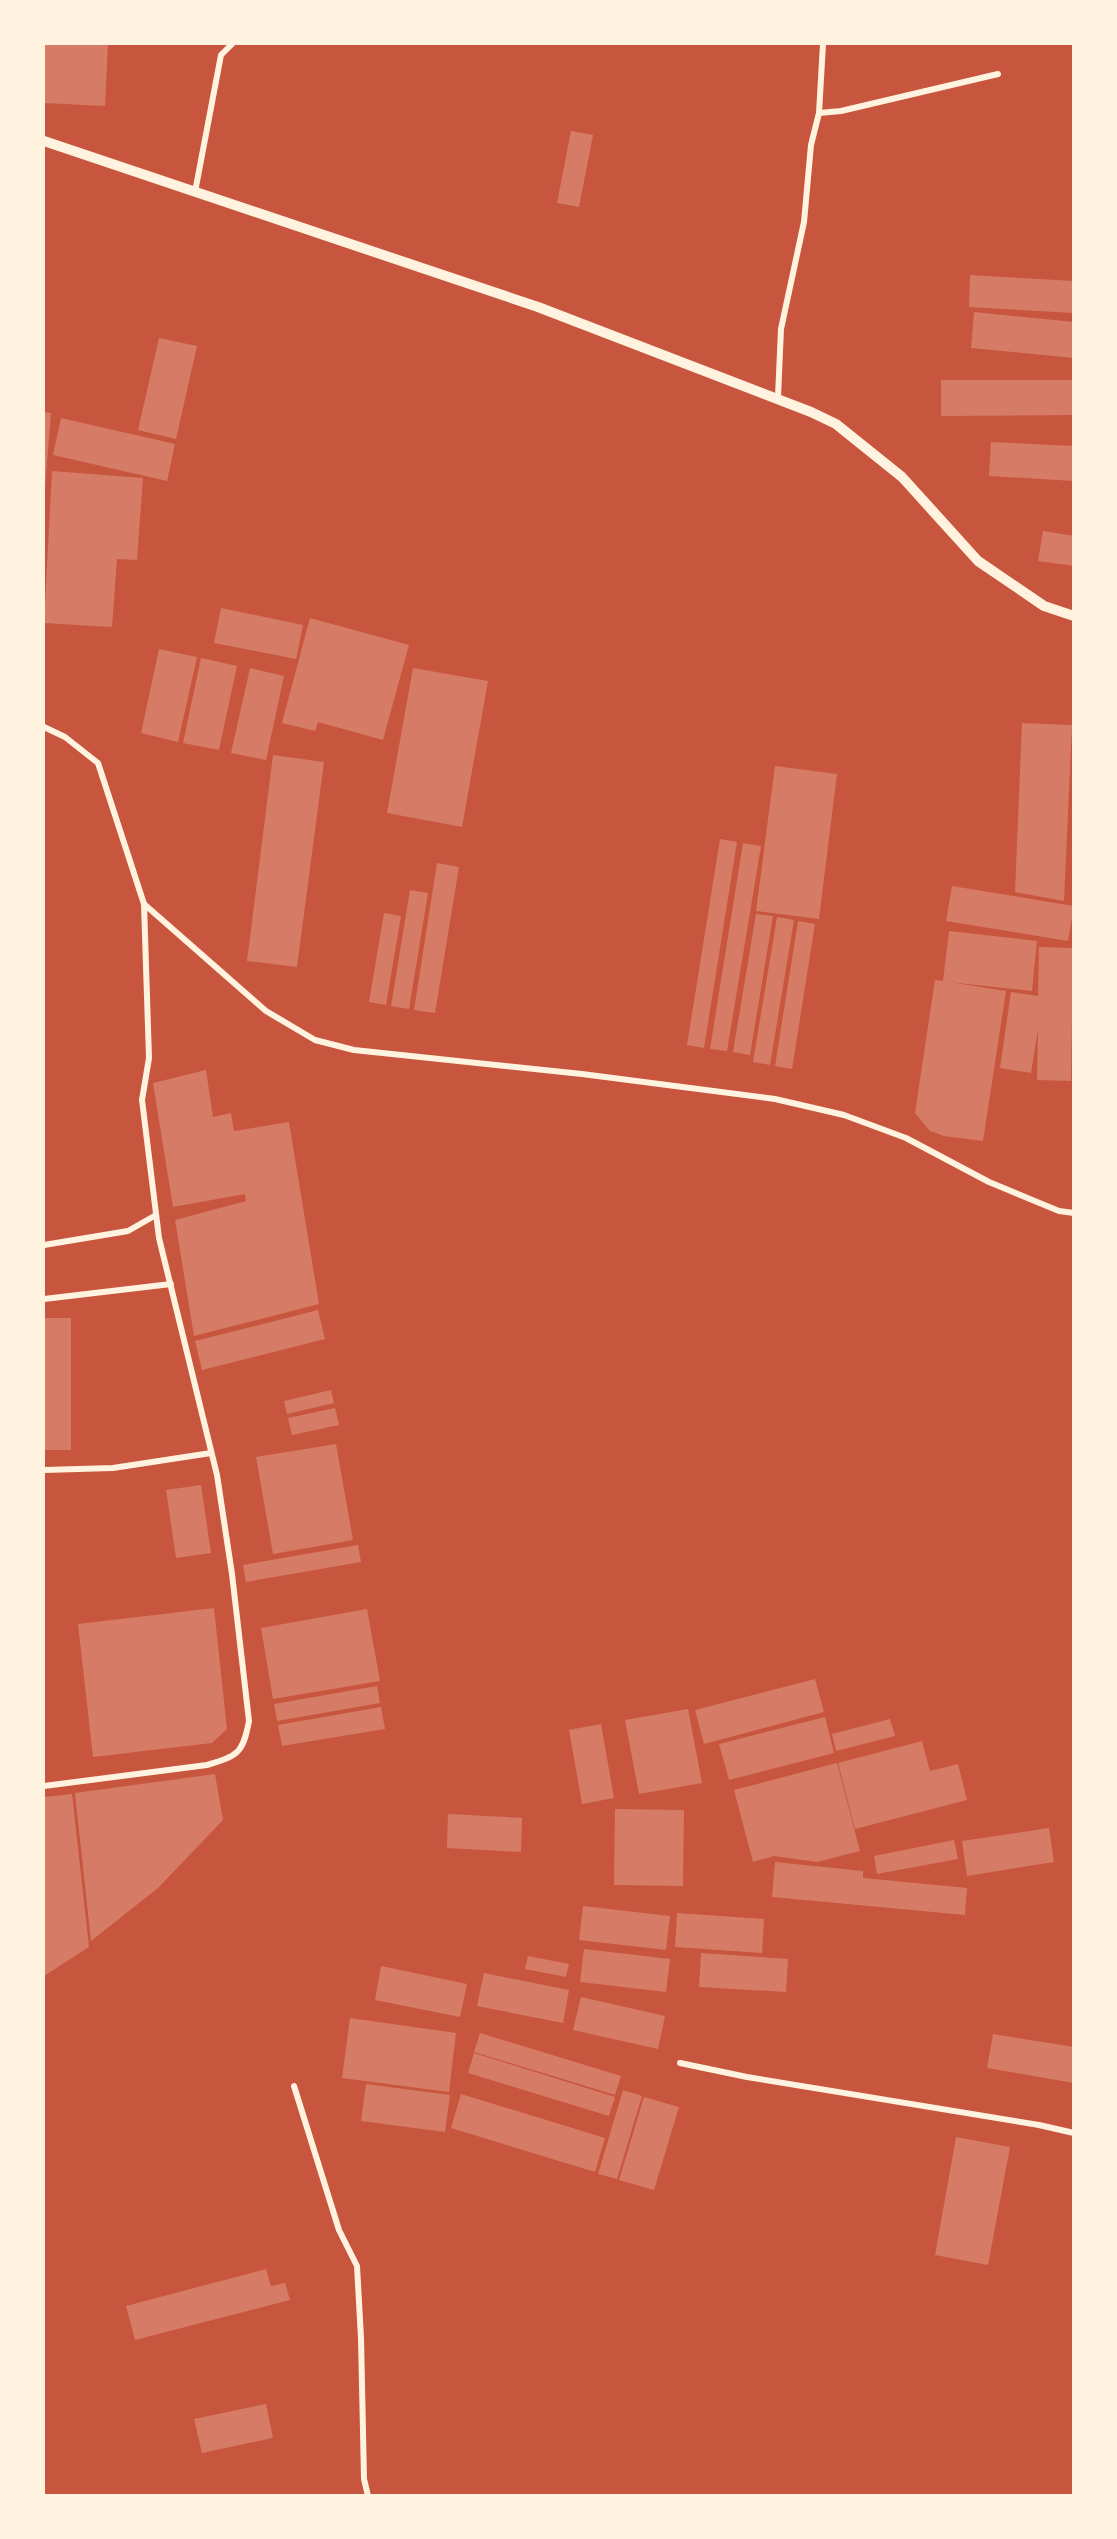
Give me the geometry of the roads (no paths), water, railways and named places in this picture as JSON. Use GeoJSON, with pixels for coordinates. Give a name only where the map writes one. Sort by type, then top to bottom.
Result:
{"type":"FeatureCollection","features":[{"type":"Feature","properties":{"kind":"street"},"geometry":{"type":"LineString","coordinates":[[195,192],[221,55],[232,44]]}},
{"type":"Feature","properties":{"kind":"street"},"geometry":{"type":"LineString","coordinates":[[778,398],[782,329],[804,222],[811,145],[819,112],[823,44]]}},
{"type":"Feature","properties":{"kind":"street"},"geometry":{"type":"LineString","coordinates":[[819,112],[841,111],[998,74]]}},
{"type":"Feature","properties":{"kind":"street"},"geometry":{"type":"LineString","coordinates":[[44,141],[538,307],[778,398],[836,424],[902,477],[978,561],[1044,606],[1074,616]]}},
{"type":"Feature","properties":{"kind":"street"},"geometry":{"type":"LineString","coordinates":[[44,727],[65,737],[98,763],[144,904],[149,1058],[142,1100],[156,1215],[211,1453],[232,1574],[249,1721],[244,1744],[231,1758],[207,1765],[44,1786]]}},
{"type":"Feature","properties":{"kind":"street"},"geometry":{"type":"LineString","coordinates":[[144,904],[266,1011],[315,1040],[354,1050],[582,1074],[775,1099],[844,1115],[906,1138],[989,1182],[1059,1211],[1074,1213]]}},
{"type":"Feature","properties":{"kind":"street"},"geometry":{"type":"LineString","coordinates":[[44,1245],[128,1230],[156,1215]]}},
{"type":"Feature","properties":{"kind":"street"},"geometry":{"type":"LineString","coordinates":[[44,1299],[171,1284]]}},
{"type":"Feature","properties":{"kind":"street"},"geometry":{"type":"LineString","coordinates":[[44,1470],[113,1468],[211,1453]]}},
{"type":"Feature","properties":{"kind":"street"},"geometry":{"type":"LineString","coordinates":[[680,2063],[747,2077],[1039,2125],[1074,2133]]}},
{"type":"Feature","properties":{"kind":"street"},"geometry":{"type":"LineString","coordinates":[[294,2086],[339,2230],[357,2266],[361,2338],[363,2480],[368,2496]]}}]}
